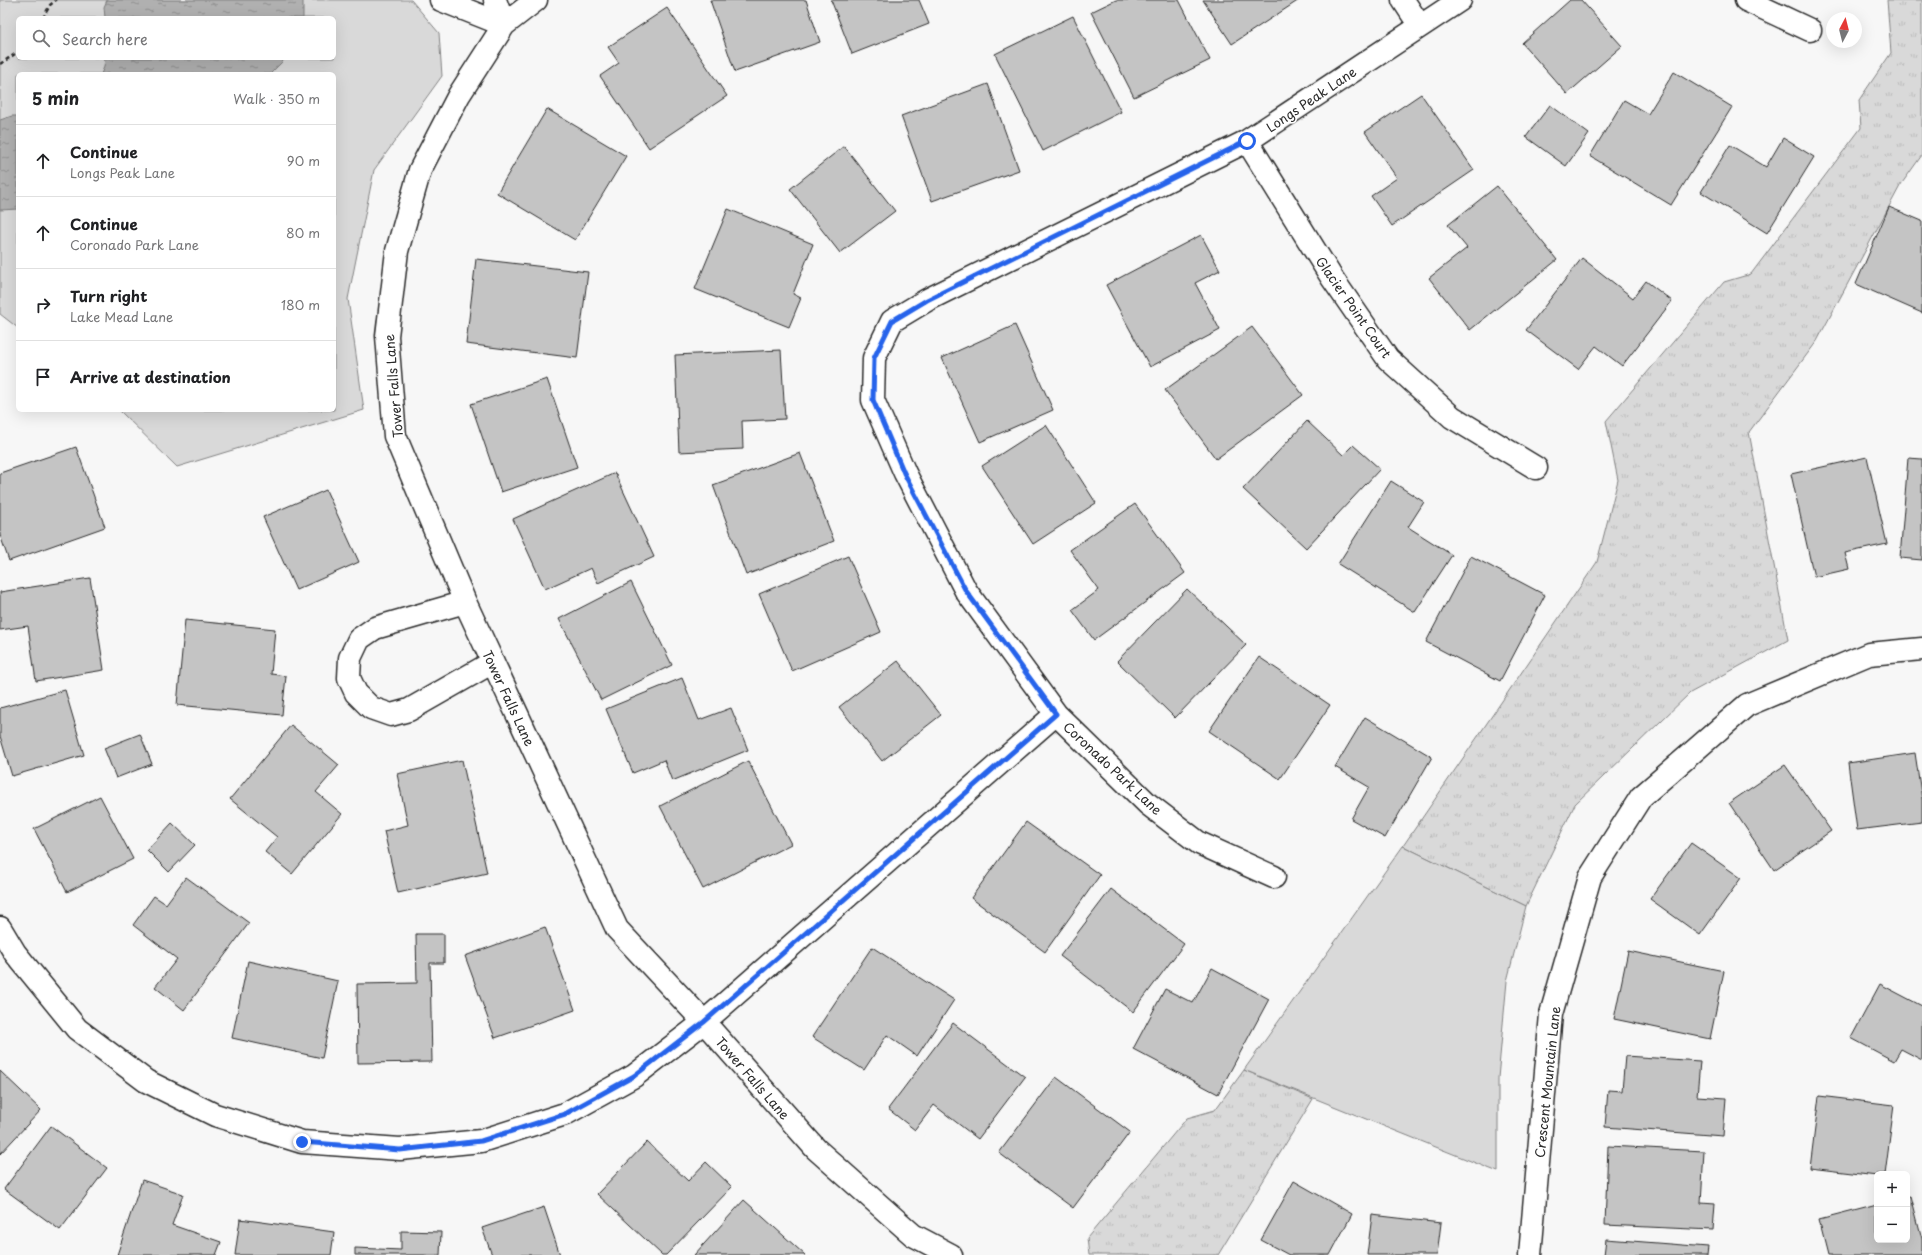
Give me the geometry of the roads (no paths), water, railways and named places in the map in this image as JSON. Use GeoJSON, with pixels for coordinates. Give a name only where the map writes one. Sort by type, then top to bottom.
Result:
{"type":"FeatureCollection","features":[{"type":"Feature","properties":{"kind":"street"},"geometry":{"type":"LineString","coordinates":[[441,0],[504,25]]}},
{"type":"Feature","properties":{"kind":"street"},"geometry":{"type":"LineString","coordinates":[[495,0],[504,25]]}},
{"type":"Feature","properties":{"kind":"street","name":"Tower Falls Lane"},"geometry":{"type":"LineString","coordinates":[[536,0],[504,25],[458,95],[420,170],[397,251],[387,336],[395,436],[465,602],[617,928],[704,1022],[816,1149],[914,1235],[951,1255]]}},
{"type":"Feature","properties":{"kind":"street"},"geometry":{"type":"LineString","coordinates":[[1403,0],[1420,26]]}},
{"type":"Feature","properties":{"kind":"street","name":"Longs Peak Lane"},"geometry":{"type":"LineString","coordinates":[[874,358],[892,321],[927,300],[1247,141],[1460,0]]}},
{"type":"Feature","properties":{"kind":"street"},"geometry":{"type":"LineString","coordinates":[[1746,0],[1810,30]]}},
{"type":"Feature","properties":{"kind":"street","name":"Glacier Point Court"},"geometry":{"type":"LineString","coordinates":[[1247,141],[1332,278],[1388,359],[1452,417],[1536,468]]}},
{"type":"Feature","properties":{"kind":"street","name":"Coronado Park Lane"},"geometry":{"type":"LineString","coordinates":[[874,358],[873,400],[904,473],[966,591],[1056,714],[1148,804],[1199,843],[1274,877]]}},
{"type":"Feature","properties":{"kind":"street"},"geometry":{"type":"LineString","coordinates":[[465,602],[375,628],[359,639],[350,658],[349,678],[356,693],[371,708],[391,715],[409,710],[493,662]]}},
{"type":"Feature","properties":{"kind":"street","name":"Crescent Mountain Lane"},"geometry":{"type":"LineString","coordinates":[[1530,1255],[1551,1014],[1590,877],[1641,797],[1747,705],[1869,654],[1922,649]]}},
{"type":"Feature","properties":{"kind":"street"},"geometry":{"type":"LineString","coordinates":[[0,928],[7,958],[77,1029],[146,1081],[215,1115],[302,1142],[400,1150],[481,1141],[565,1114],[634,1076],[704,1022],[1056,714]]}},
{"type":"Feature","properties":{"kind":"water"},"geometry":{"type":"Polygon","coordinates":[[[107,0],[303,0],[303,16],[105,16],[104,7],[107,0]]]}},
{"type":"Feature","properties":{"kind":"water"},"geometry":{"type":"Polygon","coordinates":[[[105,60],[284,60],[272,72],[102,72],[105,60]]]}},
{"type":"Feature","properties":{"kind":"water"},"geometry":{"type":"Polygon","coordinates":[[[16,116],[16,209],[0,210],[0,120],[16,116]]]}}]}
